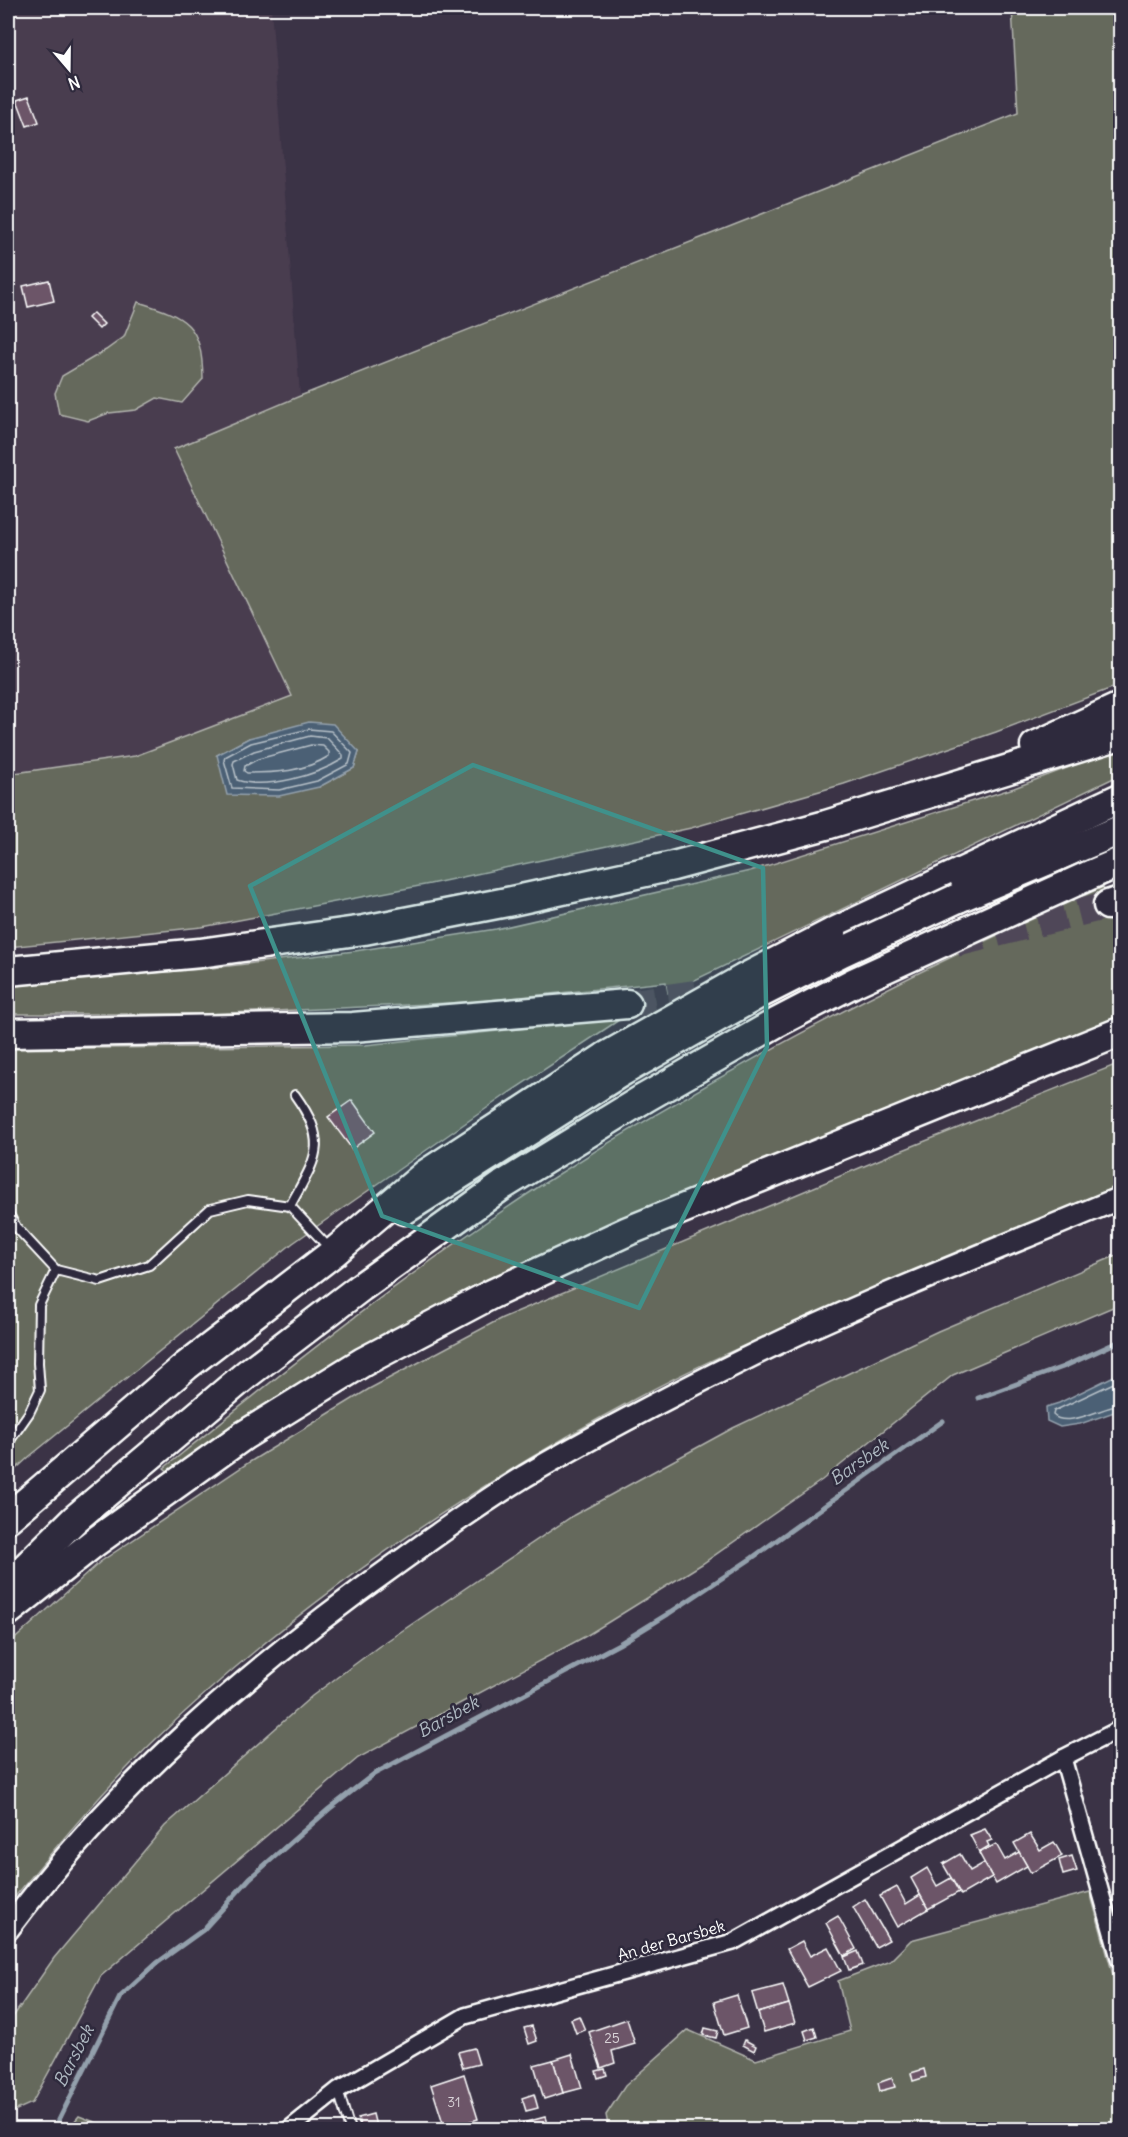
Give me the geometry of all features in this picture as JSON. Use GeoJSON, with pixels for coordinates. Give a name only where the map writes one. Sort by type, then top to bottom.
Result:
{"type":"FeatureCollection","features":[{"type":"Feature","properties":{"kind":"highway"},"geometry":{"type":"LineString","coordinates":[[934,792],[1120,707]]}},
{"type":"Feature","properties":{"kind":"highway"},"geometry":{"type":"LineString","coordinates":[[8,971],[200,952],[364,930],[512,901],[672,866],[826,825],[1120,735]]}},
{"type":"Feature","properties":{"kind":"highway"},"geometry":{"type":"LineString","coordinates":[[8,1518],[186,1366],[333,1253],[426,1174],[614,1064],[743,979],[832,933],[1120,798]]}},
{"type":"Feature","properties":{"kind":"highway"},"geometry":{"type":"LineString","coordinates":[[614,1064],[958,898],[1120,830]]}},
{"type":"Feature","properties":{"kind":"highway"},"geometry":{"type":"LineString","coordinates":[[8,1585],[75,1519],[247,1374],[361,1287],[503,1185],[643,1099],[776,1023],[855,982],[1120,862]]}},
{"type":"Feature","properties":{"kind":"highway"},"geometry":{"type":"LineString","coordinates":[[8,1033],[353,1027],[627,1004]]}},
{"type":"Feature","properties":{"kind":"highway"},"geometry":{"type":"LineString","coordinates":[[8,1611],[95,1542],[243,1436],[363,1362],[492,1294],[628,1231],[1120,1032]]}},
{"type":"Feature","properties":{"kind":"main road"},"geometry":{"type":"LineString","coordinates":[[8,1929],[83,1838],[166,1750],[244,1682],[351,1596],[524,1477],[638,1414],[743,1360],[859,1307],[1120,1198]]}},
{"type":"Feature","properties":{"kind":"street","name":"An der Barsbek"},"geometry":{"type":"LineString","coordinates":[[288,2130],[338,2090],[465,2016],[733,1942],[1063,1758],[1120,1729]]}},
{"type":"Feature","properties":{"kind":"street"},"geometry":{"type":"LineString","coordinates":[[1063,1758],[1120,1961]]}},
{"type":"Feature","properties":{"kind":"lane"},"geometry":{"type":"LineString","coordinates":[[290,1206],[312,1166],[317,1140],[310,1115],[295,1095]]}},
{"type":"Feature","properties":{"kind":"lane"},"geometry":{"type":"LineString","coordinates":[[8,1213],[16,1227],[56,1270],[100,1281],[149,1265],[210,1209],[248,1200],[290,1206],[333,1253]]}},
{"type":"Feature","properties":{"kind":"lane"},"geometry":{"type":"LineString","coordinates":[[8,1443],[29,1413],[40,1390],[39,1305],[56,1270]]}},
{"type":"Feature","properties":{"kind":"lane"},"geometry":{"type":"LineString","coordinates":[[338,2090],[350,2130]]}},
{"type":"Feature","properties":{"kind":"highlighted area"},"geometry":{"type":"Polygon","coordinates":[[[473,765],[763,868],[767,1047],[639,1308],[382,1216],[250,886],[473,765]]]}},
{"type":"Feature","properties":{"kind":"shaded area"},"geometry":{"type":"Polygon","coordinates":[[[8,8],[271,8],[300,396],[174,449],[293,696],[135,756],[8,774],[8,8]],[[124,337],[106,350],[88,421],[109,413],[136,410],[157,398],[182,403],[124,337]]]}},
{"type":"Feature","properties":{"kind":"shaded area"},"geometry":{"type":"Polygon","coordinates":[[[1012,8],[1120,8],[1120,685],[996,732],[844,784],[691,828],[430,884],[202,927],[8,947],[8,774],[135,756],[292,696],[174,449],[300,396],[1018,113],[1012,8]],[[249,738],[217,755],[319,787],[354,768],[359,752],[249,738]]]}},
{"type":"Feature","properties":{"kind":"shaded area"},"geometry":{"type":"Polygon","coordinates":[[[138,302],[180,318],[195,334],[202,361],[203,379],[182,403],[157,398],[136,410],[109,413],[88,421],[59,414],[55,393],[62,376],[124,337],[138,302]]]}},
{"type":"Feature","properties":{"kind":"shaded area"},"geometry":{"type":"Polygon","coordinates":[[[1120,748],[1120,775],[668,993],[666,982],[471,1002],[208,1014],[8,1014],[8,984],[203,969],[355,951],[496,929],[750,871],[1014,788],[1120,748]]]}},
{"type":"Feature","properties":{"kind":"shaded area"},"geometry":{"type":"Polygon","coordinates":[[[1103,887],[1112,921],[1120,919],[1120,1018],[816,1140],[169,1472],[164,1468],[302,1357],[397,1286],[494,1217],[610,1142],[748,1062],[888,988],[1103,887]]]}},
{"type":"Feature","properties":{"kind":"shaded area"},"geometry":{"type":"Polygon","coordinates":[[[622,1018],[510,1092],[293,1243],[8,1476],[8,1049],[365,1045],[622,1018]]]}},
{"type":"Feature","properties":{"kind":"shaded area"},"geometry":{"type":"Polygon","coordinates":[[[1120,1063],[1120,1185],[793,1324],[685,1373],[505,1473],[443,1513],[323,1597],[210,1689],[156,1739],[98,1799],[8,1905],[8,1645],[100,1562],[248,1463],[369,1389],[502,1318],[888,1156],[1120,1063]]]}},
{"type":"Feature","properties":{"kind":"shaded area"},"geometry":{"type":"Polygon","coordinates":[[[1120,1254],[1120,1304],[953,1375],[822,1480],[702,1564],[586,1636],[358,1758],[101,1976],[32,2103],[12,2112],[8,2111],[8,2024],[54,1958],[165,1826],[312,1696],[378,1647],[574,1515],[733,1428],[938,1331],[1120,1254]]]}},
{"type":"Feature","properties":{"kind":"shaded area"},"geometry":{"type":"Polygon","coordinates":[[[1090,1892],[1120,2000],[1120,2129],[609,2130],[606,2115],[625,2086],[688,2030],[756,2060],[850,2031],[838,1981],[890,1961],[911,1940],[1090,1892]]]}},
{"type":"Feature","properties":{"kind":"shaded area"},"geometry":{"type":"Polygon","coordinates":[[[79,2116],[113,2129],[68,2129],[79,2116]]]}},
{"type":"Feature","properties":{"kind":"water"},"geometry":{"type":"Polygon","coordinates":[[[309,722],[333,724],[359,752],[354,768],[319,787],[279,796],[227,795],[217,755],[249,738],[309,722]]]}},
{"type":"Feature","properties":{"kind":"water"},"geometry":{"type":"Polygon","coordinates":[[[1120,1373],[1120,1410],[1080,1424],[1060,1427],[1047,1421],[1046,1407],[1120,1373]]]}},
{"type":"Feature","properties":{"kind":"building"},"geometry":{"type":"Polygon","coordinates":[[[29,96],[39,122],[27,126],[17,100],[29,96]]]}},
{"type":"Feature","properties":{"kind":"building"},"geometry":{"type":"Polygon","coordinates":[[[49,280],[54,301],[28,307],[23,286],[49,280]]]}},
{"type":"Feature","properties":{"kind":"building"},"geometry":{"type":"Polygon","coordinates":[[[93,313],[104,324],[99,329],[88,318],[93,313]]]}},
{"type":"Feature","properties":{"kind":"building"},"geometry":{"type":"Polygon","coordinates":[[[352,1100],[375,1132],[352,1149],[328,1117],[352,1100]]]}},
{"type":"Feature","properties":{"kind":"building"},"geometry":{"type":"Polygon","coordinates":[[[985,1829],[992,1840],[987,1842],[989,1846],[979,1852],[970,1835],[985,1829]]]}},
{"type":"Feature","properties":{"kind":"building"},"geometry":{"type":"Polygon","coordinates":[[[1030,1834],[1040,1850],[1054,1842],[1062,1856],[1031,1873],[1014,1843],[1030,1834]]]}},
{"type":"Feature","properties":{"kind":"building"},"geometry":{"type":"Polygon","coordinates":[[[996,1844],[1005,1860],[1019,1852],[1027,1866],[996,1884],[979,1853],[996,1844]]]}},
{"type":"Feature","properties":{"kind":"building"},"geometry":{"type":"Polygon","coordinates":[[[960,1854],[970,1871],[984,1863],[992,1877],[961,1895],[943,1864],[960,1854]]]}},
{"type":"Feature","properties":{"kind":"building"},"geometry":{"type":"Polygon","coordinates":[[[1072,1856],[1077,1871],[1063,1875],[1059,1860],[1072,1856]]]}},
{"type":"Feature","properties":{"kind":"building"},"geometry":{"type":"Polygon","coordinates":[[[927,1868],[937,1886],[951,1878],[959,1892],[928,1909],[911,1878],[927,1868]]]}},
{"type":"Feature","properties":{"kind":"building"},"geometry":{"type":"Polygon","coordinates":[[[897,1887],[906,1904],[920,1895],[928,1909],[897,1927],[880,1896],[897,1887]]]}},
{"type":"Feature","properties":{"kind":"building"},"geometry":{"type":"Polygon","coordinates":[[[865,1899],[889,1940],[876,1947],[853,1907],[865,1899]]]}},
{"type":"Feature","properties":{"kind":"building"},"geometry":{"type":"Polygon","coordinates":[[[838,1916],[856,1949],[844,1956],[826,1923],[838,1916]]]}},
{"type":"Feature","properties":{"kind":"building"},"geometry":{"type":"Polygon","coordinates":[[[802,1941],[810,1956],[828,1947],[841,1971],[808,1987],[787,1949],[802,1941]]]}},
{"type":"Feature","properties":{"kind":"building"},"geometry":{"type":"Polygon","coordinates":[[[858,1951],[863,1965],[849,1970],[844,1957],[858,1951]]]}},
{"type":"Feature","properties":{"kind":"building"},"geometry":{"type":"Polygon","coordinates":[[[783,1985],[789,2004],[758,2013],[752,1993],[783,1985]]]}},
{"type":"Feature","properties":{"kind":"building"},"geometry":{"type":"Polygon","coordinates":[[[737,1995],[747,2028],[724,2035],[714,2002],[737,1995]]]}},
{"type":"Feature","properties":{"kind":"building"},"geometry":{"type":"Polygon","coordinates":[[[789,2004],[795,2023],[764,2032],[758,2013],[789,2004]]]}},
{"type":"Feature","properties":{"kind":"building"},"geometry":{"type":"Polygon","coordinates":[[[579,2016],[585,2030],[576,2033],[571,2019],[579,2016]]]}},
{"type":"Feature","properties":{"kind":"building"},"geometry":{"type":"Polygon","coordinates":[[[627,2019],[635,2044],[612,2051],[615,2063],[601,2068],[589,2032],[627,2019]]]}},
{"type":"Feature","properties":{"kind":"building"},"geometry":{"type":"Polygon","coordinates":[[[532,2026],[537,2041],[529,2044],[524,2028],[532,2026]]]}},
{"type":"Feature","properties":{"kind":"building"},"geometry":{"type":"Polygon","coordinates":[[[814,2027],[817,2037],[807,2040],[804,2031],[814,2027]]]}},
{"type":"Feature","properties":{"kind":"building"},"geometry":{"type":"Polygon","coordinates":[[[705,2028],[718,2031],[716,2038],[703,2035],[705,2028]]]}},
{"type":"Feature","properties":{"kind":"building"},"geometry":{"type":"Polygon","coordinates":[[[745,2040],[756,2046],[754,2051],[743,2045],[745,2040]]]}},
{"type":"Feature","properties":{"kind":"building"},"geometry":{"type":"Polygon","coordinates":[[[474,2048],[479,2064],[463,2068],[458,2052],[474,2048]]]}},
{"type":"Feature","properties":{"kind":"building"},"geometry":{"type":"Polygon","coordinates":[[[572,2054],[582,2088],[563,2093],[553,2060],[572,2054]]]}},
{"type":"Feature","properties":{"kind":"building"},"geometry":{"type":"Polygon","coordinates":[[[553,2060],[563,2093],[544,2099],[534,2065],[553,2060]]]}},
{"type":"Feature","properties":{"kind":"building"},"geometry":{"type":"Polygon","coordinates":[[[605,2069],[607,2075],[598,2078],[596,2071],[605,2069]]]}},
{"type":"Feature","properties":{"kind":"building"},"geometry":{"type":"Polygon","coordinates":[[[924,2069],[926,2077],[913,2081],[911,2073],[924,2069]]]}},
{"type":"Feature","properties":{"kind":"building"},"geometry":{"type":"Polygon","coordinates":[[[464,2074],[478,2119],[445,2129],[431,2085],[464,2074]]]}},
{"type":"Feature","properties":{"kind":"building"},"geometry":{"type":"Polygon","coordinates":[[[892,2078],[895,2087],[880,2091],[878,2083],[892,2078]]]}},
{"type":"Feature","properties":{"kind":"building"},"geometry":{"type":"Polygon","coordinates":[[[534,2094],[538,2108],[526,2111],[522,2098],[534,2094]]]}},
{"type":"Feature","properties":{"kind":"building"},"geometry":{"type":"Polygon","coordinates":[[[373,2114],[377,2130],[361,2130],[358,2118],[373,2114]]]}},
{"type":"Feature","properties":{"kind":"building"},"geometry":{"type":"Polygon","coordinates":[[[545,2117],[549,2130],[516,2130],[515,2125],[545,2117]]]}},
{"type":"Feature","properties":{"kind":"waterway","name":"Barsbek"},"geometry":{"type":"LineString","coordinates":[[978,1398],[1063,1367],[1120,1341]]}},
{"type":"Feature","properties":{"kind":"waterway","name":"Barsbek"},"geometry":{"type":"LineString","coordinates":[[54,2130],[120,1997],[157,1963],[203,1930],[250,1878],[329,1809],[374,1774],[619,1644],[668,1614],[752,1558],[943,1421]]}},
{"type":"Feature","properties":{"kind":"tunnel"},"geometry":{"type":"LineString","coordinates":[[956,943],[1108,905]]}},
{"type":"Feature","properties":{"kind":"tunnel"},"geometry":{"type":"LineString","coordinates":[[804,976],[897,957]]}},
{"type":"Feature","properties":{"kind":"tunnel"},"geometry":{"type":"LineString","coordinates":[[627,1004],[723,990]]}}]}
